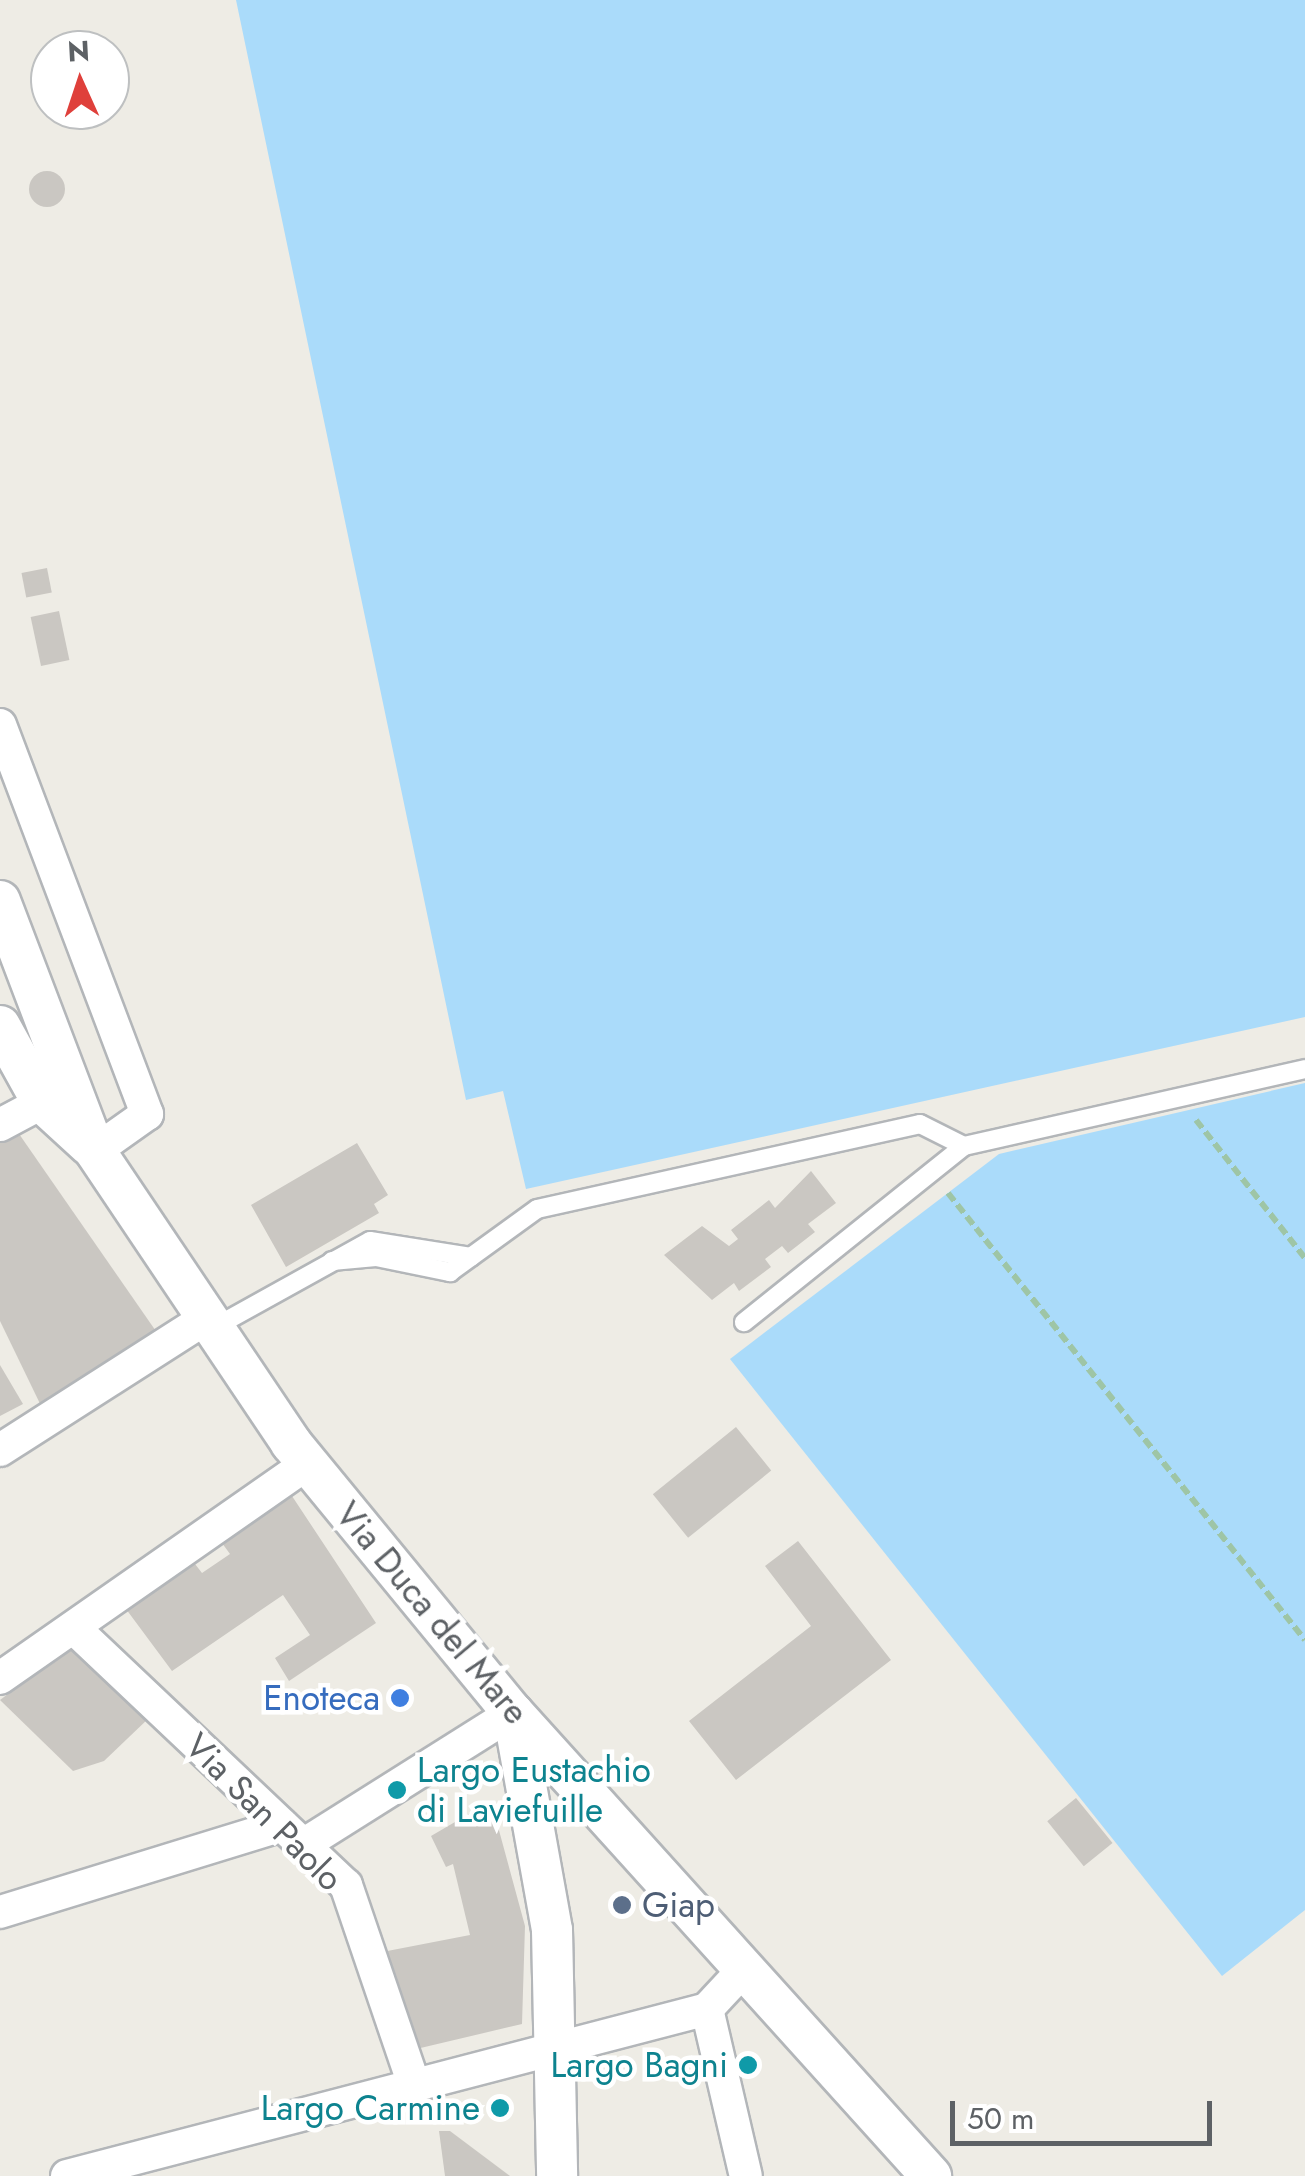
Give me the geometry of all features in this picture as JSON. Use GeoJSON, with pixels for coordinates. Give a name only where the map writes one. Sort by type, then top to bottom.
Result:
{"type":"FeatureCollection","features":[{"type":"Feature","properties":{"kind":"street"},"geometry":{"type":"LineString","coordinates":[[0,724],[147,1114],[96,1152]]}},
{"type":"Feature","properties":{"kind":"street","name":"Via Duca del Mare"},"geometry":{"type":"LineString","coordinates":[[0,901],[56,1094]]}},
{"type":"Feature","properties":{"kind":"street","name":"Via Duca del Mare"},"geometry":{"type":"LineString","coordinates":[[0,1026],[56,1094],[308,1463],[513,1713],[932,2176]]}},
{"type":"Feature","properties":{"kind":"street"},"geometry":{"type":"LineString","coordinates":[[0,1126],[56,1094]]}},
{"type":"Feature","properties":{"kind":"street"},"geometry":{"type":"LineString","coordinates":[[0,1450],[212,1322]]}},
{"type":"Feature","properties":{"kind":"street"},"geometry":{"type":"LineString","coordinates":[[0,1678],[308,1463]]}},
{"type":"Feature","properties":{"kind":"street","name":"Via San Paolo"},"geometry":{"type":"LineString","coordinates":[[75,1629],[346,1885],[416,2088]]}},
{"type":"Feature","properties":{"kind":"street"},"geometry":{"type":"LineString","coordinates":[[0,1912],[292,1834],[513,1713],[552,1930],[549,2055],[557,2176]]}},
{"type":"Feature","properties":{"kind":"street"},"geometry":{"type":"LineString","coordinates":[[67,2176],[549,2055],[708,2009],[746,1967]]}},
{"type":"Feature","properties":{"kind":"street"},"geometry":{"type":"LineString","coordinates":[[708,2009],[746,2176]]}},
{"type":"Feature","properties":{"kind":"lane"},"geometry":{"type":"LineString","coordinates":[[744,1322],[964,1146],[1305,1069]]}},
{"type":"Feature","properties":{"kind":"lane"},"geometry":{"type":"LineString","coordinates":[[332,1262],[376,1257],[450,1272],[538,1208],[920,1124],[964,1146]]}},
{"type":"Feature","properties":{"kind":"lane"},"geometry":{"type":"LineString","coordinates":[[212,1322],[332,1262],[391,1239],[471,1257]]}},
{"type":"Feature","properties":{"kind":"path"},"geometry":{"type":"LineString","coordinates":[[1189,1111],[1305,1258]]}},
{"type":"Feature","properties":{"kind":"path"},"geometry":{"type":"LineString","coordinates":[[948,1193],[1305,1640]]}},
{"type":"Feature","properties":{"kind":"water"},"geometry":{"type":"Polygon","coordinates":[[[236,0],[1305,0],[1305,1017],[526,1189],[503,1091],[466,1100],[236,0]]]}},
{"type":"Feature","properties":{"kind":"water"},"geometry":{"type":"Polygon","coordinates":[[[1305,1083],[1305,1910],[1222,1976],[730,1359],[999,1154],[1305,1083]]]}},
{"type":"Feature","properties":{"kind":"building"},"geometry":{"type":"Polygon","coordinates":[[[47,171],[60,176],[65,189],[60,202],[47,207],[34,202],[29,189],[34,176],[47,171]]]}},
{"type":"Feature","properties":{"kind":"building"},"geometry":{"type":"Polygon","coordinates":[[[47,568],[52,593],[26,598],[21,573],[47,568]]]}},
{"type":"Feature","properties":{"kind":"building"},"geometry":{"type":"Polygon","coordinates":[[[59,611],[69,660],[41,666],[31,617],[59,611]]]}},
{"type":"Feature","properties":{"kind":"building"},"geometry":{"type":"Polygon","coordinates":[[[17,1131],[160,1337],[45,1414],[0,1321],[0,1140],[17,1131]]]}},
{"type":"Feature","properties":{"kind":"building"},"geometry":{"type":"Polygon","coordinates":[[[357,1143],[388,1195],[374,1204],[379,1213],[286,1267],[251,1205],[357,1143]]]}},
{"type":"Feature","properties":{"kind":"building"},"geometry":{"type":"Polygon","coordinates":[[[811,1171],[836,1203],[808,1224],[815,1232],[788,1253],[782,1246],[765,1259],[771,1267],[739,1291],[734,1283],[712,1300],[664,1255],[702,1226],[729,1246],[738,1239],[731,1230],[769,1200],[775,1208],[811,1171]]]}},
{"type":"Feature","properties":{"kind":"building"},"geometry":{"type":"Polygon","coordinates":[[[0,1365],[23,1404],[0,1416],[0,1365]]]}},
{"type":"Feature","properties":{"kind":"building"},"geometry":{"type":"Polygon","coordinates":[[[736,1427],[771,1471],[688,1538],[653,1494],[736,1427]]]}},
{"type":"Feature","properties":{"kind":"building"},"geometry":{"type":"Polygon","coordinates":[[[290,1493],[376,1623],[289,1681],[275,1658],[310,1635],[283,1595],[172,1671],[126,1609],[195,1564],[202,1573],[230,1554],[222,1543],[290,1493]]]}},
{"type":"Feature","properties":{"kind":"building"},"geometry":{"type":"Polygon","coordinates":[[[798,1541],[891,1660],[736,1780],[689,1721],[811,1626],[765,1566],[798,1541]]]}},
{"type":"Feature","properties":{"kind":"building"},"geometry":{"type":"Polygon","coordinates":[[[72,1646],[150,1717],[104,1761],[73,1771],[0,1700],[72,1646]]]}},
{"type":"Feature","properties":{"kind":"building"},"geometry":{"type":"Polygon","coordinates":[[[1076,1798],[1113,1843],[1084,1866],[1047,1821],[1076,1798]]]}},
{"type":"Feature","properties":{"kind":"building"},"geometry":{"type":"Polygon","coordinates":[[[491,1801],[525,1926],[522,2024],[412,2050],[377,1953],[470,1935],[453,1864],[446,1867],[431,1836],[491,1801]]]}},
{"type":"Feature","properties":{"kind":"building"},"geometry":{"type":"Polygon","coordinates":[[[439,2131],[450,2131],[510,2176],[445,2176],[439,2131]]]}},
{"type":"Feature","properties":{"kind":"place","name":"Enoteca"},"geometry":{"type":"Point","coordinates":[400,1698]}},
{"type":"Feature","properties":{"kind":"place","name":"Largo Eustachio di Laviefuille"},"geometry":{"type":"Point","coordinates":[397,1790]}},
{"type":"Feature","properties":{"kind":"place","name":"Giap"},"geometry":{"type":"Point","coordinates":[622,1905]}},
{"type":"Feature","properties":{"kind":"place","name":"Largo Bagni"},"geometry":{"type":"Point","coordinates":[748,2065]}},
{"type":"Feature","properties":{"kind":"place","name":"Largo Carmine"},"geometry":{"type":"Point","coordinates":[500,2108]}}]}
